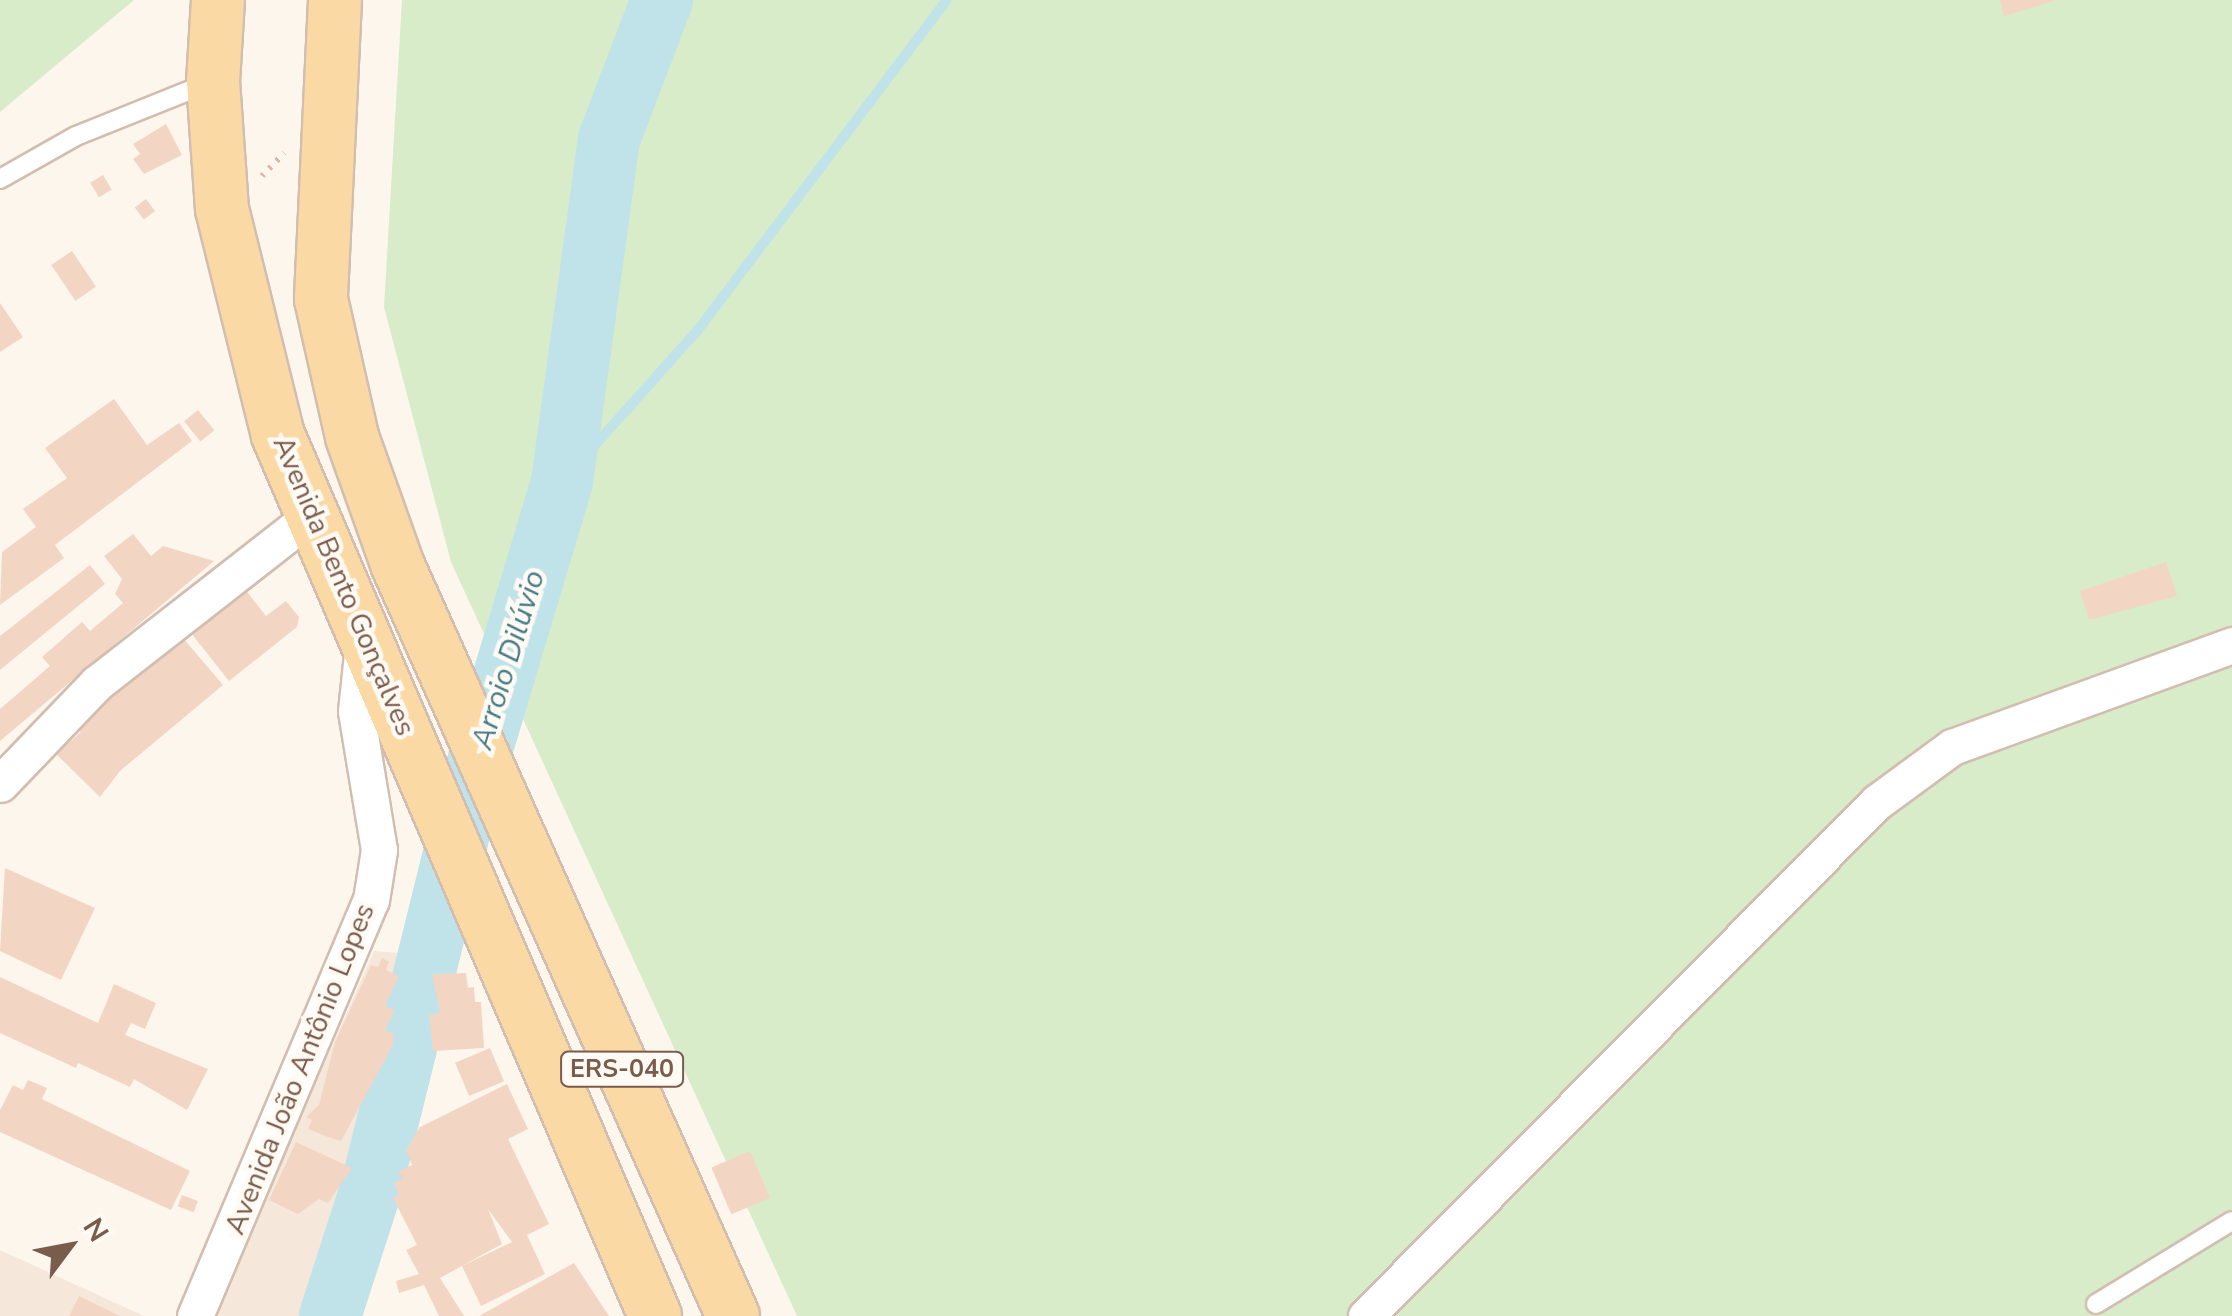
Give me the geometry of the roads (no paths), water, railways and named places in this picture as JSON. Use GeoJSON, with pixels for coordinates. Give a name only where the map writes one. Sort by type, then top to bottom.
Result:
{"type":"FeatureCollection","features":[{"type":"Feature","properties":{"kind":"main road","name":"Avenida Bento Gonçalves"},"geometry":{"type":"LineString","coordinates":[[218,0],[213,81],[222,208],[241,304],[308,518],[491,922],[655,1316]]}},
{"type":"Feature","properties":{"kind":"main road","name":"Avenida Bento Gonçalves"},"geometry":{"type":"LineString","coordinates":[[335,0],[324,144],[322,299],[352,437],[427,630],[510,823],[733,1316]]}},
{"type":"Feature","properties":{"kind":"street"},"geometry":{"type":"LineString","coordinates":[[0,784],[96,682],[308,518]]}},
{"type":"Feature","properties":{"kind":"street","name":"Avenida João Antônio Lopes"},"geometry":{"type":"LineString","coordinates":[[195,1316],[371,900],[378,850],[356,711],[364,638]]}},
{"type":"Feature","properties":{"kind":"street"},"geometry":{"type":"LineString","coordinates":[[1366,1316],[1877,802],[1952,747],[2232,644]]}},
{"type":"Feature","properties":{"kind":"lane"},"geometry":{"type":"LineString","coordinates":[[0,179],[76,136],[213,81]]}},
{"type":"Feature","properties":{"kind":"lane"},"geometry":{"type":"LineString","coordinates":[[2096,1304],[2232,1221]]}},
{"type":"Feature","properties":{"kind":"waterway","name":"Arroio Dilúvio"},"geometry":{"type":"LineString","coordinates":[[330,1316],[371,1189],[469,792],[562,482],[609,139],[662,0]]}},
{"type":"Feature","properties":{"kind":"waterway"},"geometry":{"type":"LineString","coordinates":[[562,482],[698,330],[947,0]]}}]}
